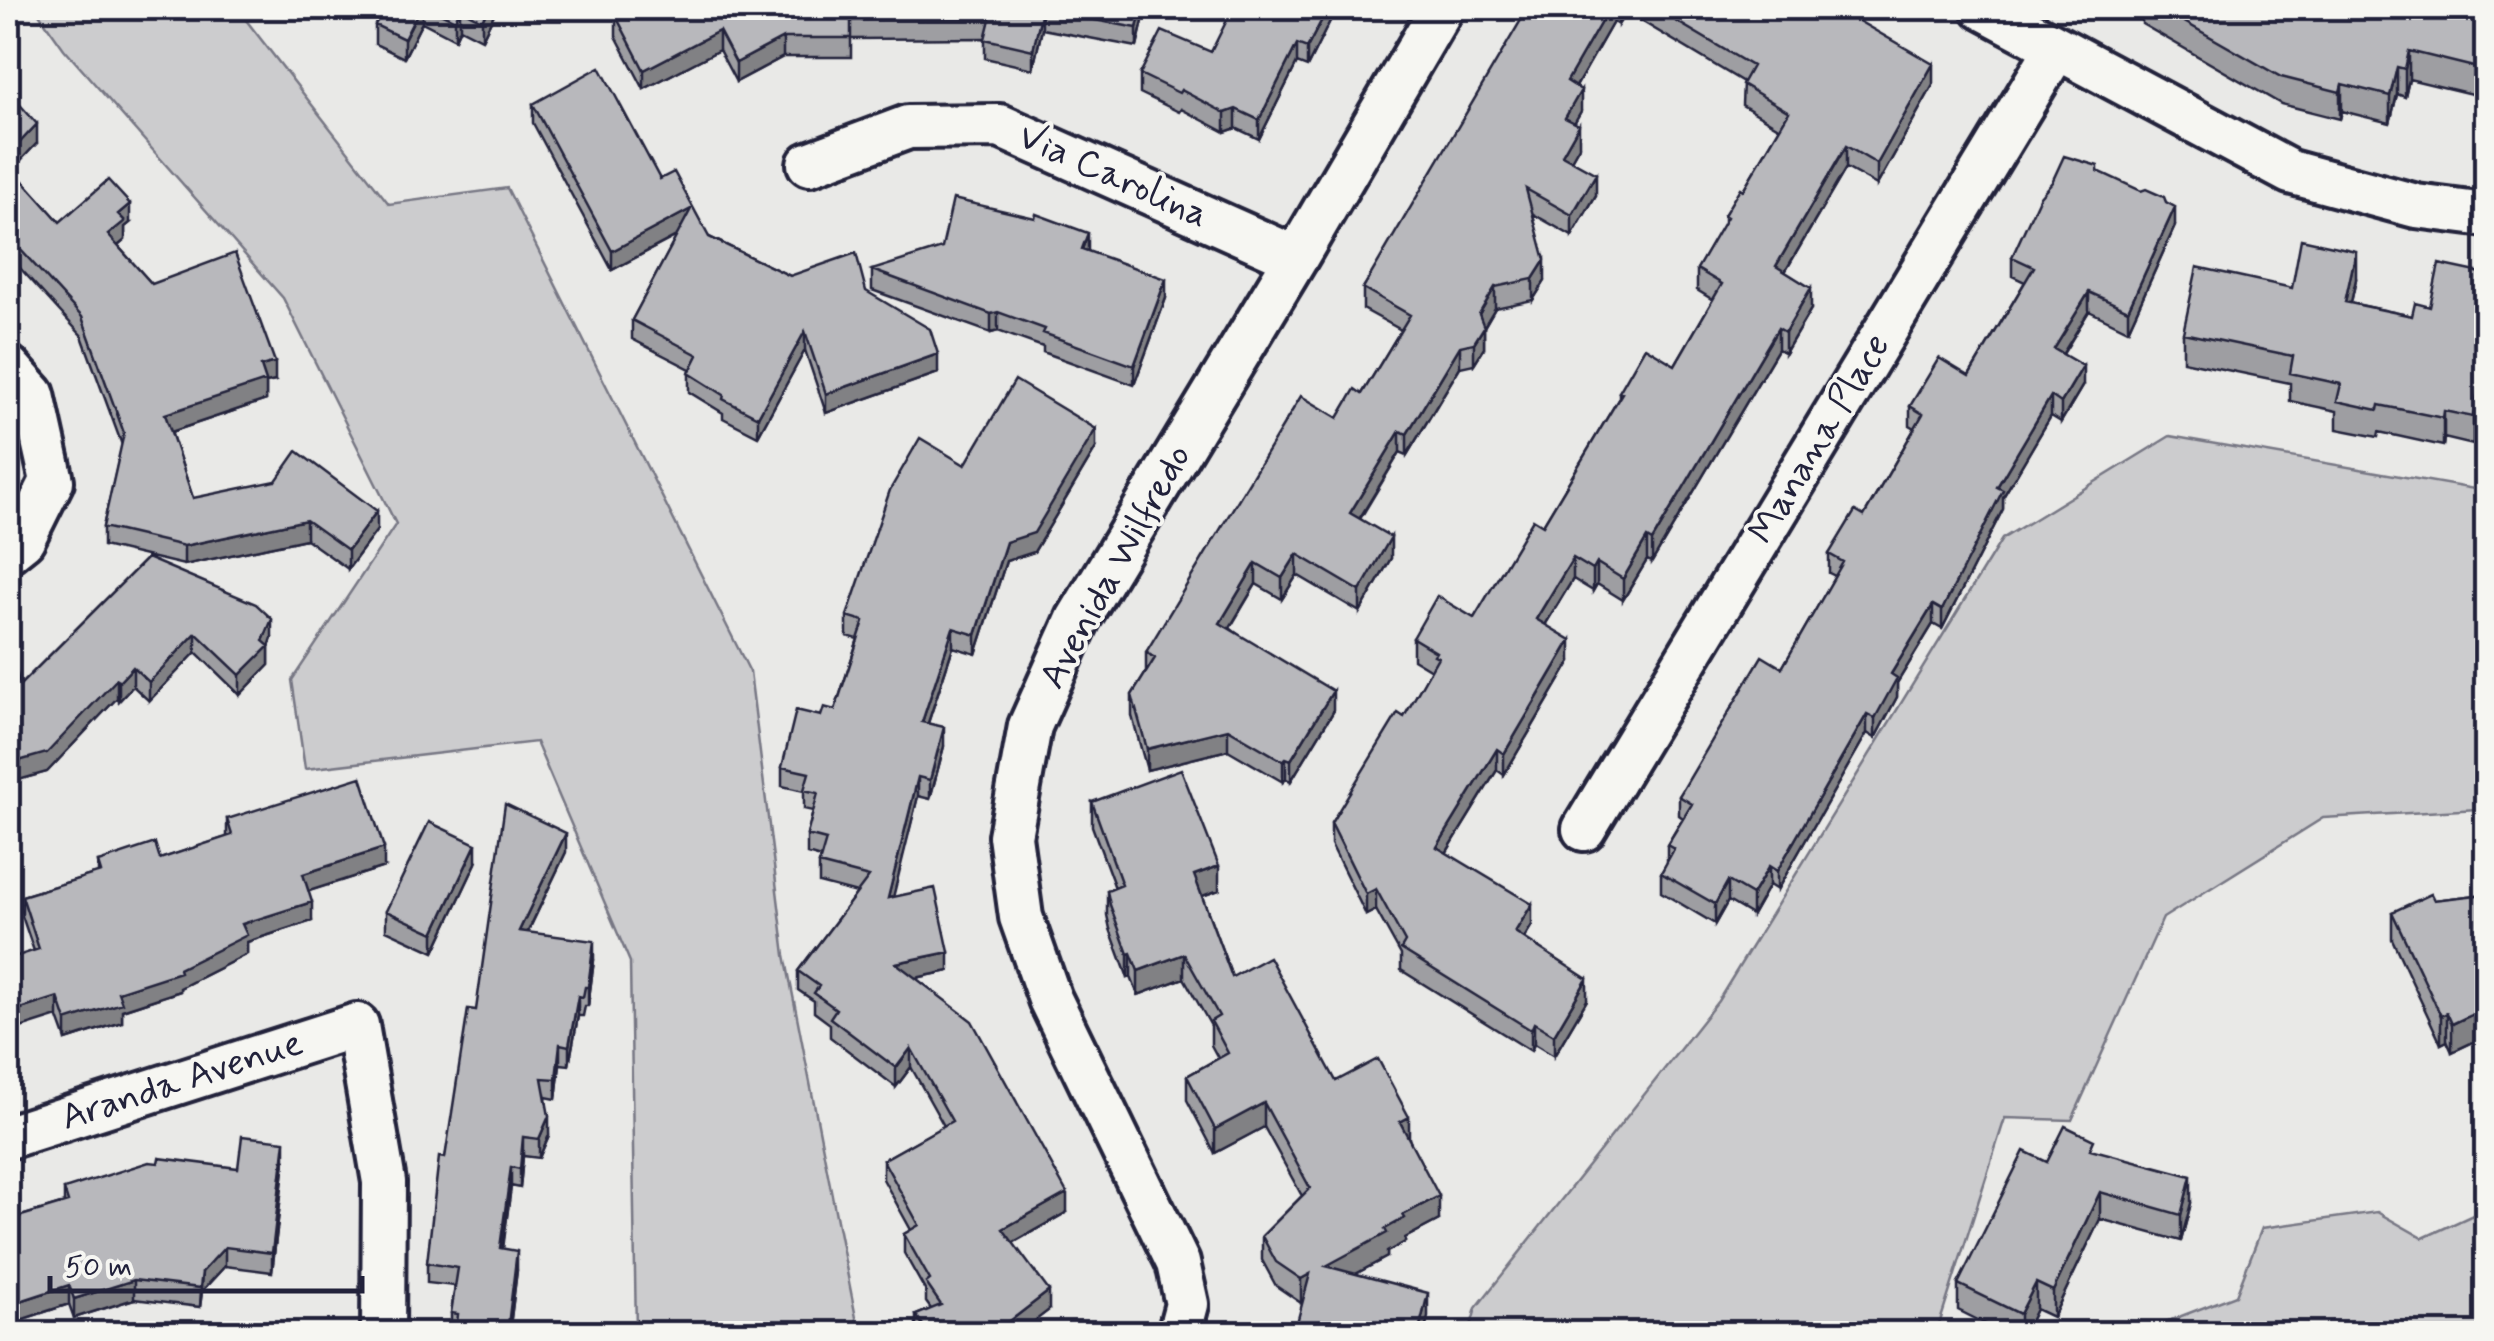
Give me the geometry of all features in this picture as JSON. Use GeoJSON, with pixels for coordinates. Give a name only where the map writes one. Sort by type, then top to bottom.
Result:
{"type":"FeatureCollection","features":[{"type":"Feature","properties":{"kind":"street","name":"Avenida Wilfredo"},"geometry":{"type":"LineString","coordinates":[[1179,1334],[1187,1304],[1178,1263],[1050,999],[1021,917],[1010,836],[1030,726],[1078,619],[1442,8]]}},
{"type":"Feature","properties":{"kind":"street"},"geometry":{"type":"LineString","coordinates":[[1983,8],[2290,172],[2416,206],[2486,214]]}},
{"type":"Feature","properties":{"kind":"street","name":"Manana Place"},"geometry":{"type":"LineString","coordinates":[[1584,830],[2056,49]]}},
{"type":"Feature","properties":{"kind":"street","name":"Via Carolina"},"geometry":{"type":"LineString","coordinates":[[809,164],[908,127],[1000,126],[1296,258]]}},
{"type":"Feature","properties":{"kind":"street"},"geometry":{"type":"LineString","coordinates":[[8,367],[33,395],[52,481],[23,539],[8,551]]}},
{"type":"Feature","properties":{"kind":"street","name":"Aranda Avenue"},"geometry":{"type":"LineString","coordinates":[[8,1137],[357,1025],[384,1182],[383,1334]]}},
{"type":"Feature","properties":{"kind":"shaded area"},"geometry":{"type":"Polygon","coordinates":[[[35,8],[240,8],[389,204],[507,188],[750,672],[785,955],[859,1333],[636,1333],[630,962],[536,742],[305,769],[292,680],[396,524],[283,298],[64,49],[35,8]]]}},
{"type":"Feature","properties":{"kind":"shaded area"},"geometry":{"type":"Polygon","coordinates":[[[2170,436],[2486,491],[2486,816],[2478,809],[2323,818],[2163,918],[2072,1120],[2005,1118],[1937,1331],[1940,1333],[1469,1333],[1476,1308],[1718,1001],[2002,539],[2170,436]]]}},
{"type":"Feature","properties":{"kind":"shaded area"},"geometry":{"type":"Polygon","coordinates":[[[2486,1209],[2486,1333],[2148,1333],[2150,1328],[2236,1295],[2262,1228],[2377,1212],[2423,1238],[2486,1209]]]}},
{"type":"Feature","properties":{"kind":"building"},"geometry":{"type":"Polygon","coordinates":[[[384,8],[420,8],[404,39],[375,25],[384,8]]]}},
{"type":"Feature","properties":{"kind":"building"},"geometry":{"type":"Polygon","coordinates":[[[430,8],[488,8],[482,20],[460,9],[455,20],[430,8]]]}},
{"type":"Feature","properties":{"kind":"building"},"geometry":{"type":"Polygon","coordinates":[[[633,8],[776,8],[780,16],[780,8],[1142,8],[1137,28],[1042,10],[1033,50],[985,39],[990,19],[851,20],[851,38],[783,38],[736,63],[719,31],[644,70],[616,16],[633,8]]]}},
{"type":"Feature","properties":{"kind":"building"},"geometry":{"type":"Polygon","coordinates":[[[1233,8],[1328,8],[1307,48],[1297,44],[1259,120],[1236,109],[1225,113],[1140,74],[1162,31],[1211,52],[1233,8]]]}},
{"type":"Feature","properties":{"kind":"building"},"geometry":{"type":"Polygon","coordinates":[[[1528,8],[1544,15],[1548,8],[1609,8],[1567,81],[1581,90],[1565,118],[1579,125],[1562,155],[1596,174],[1572,215],[1526,189],[1545,260],[1533,279],[1495,287],[1479,314],[1484,327],[1474,343],[1460,346],[1407,434],[1400,431],[1350,513],[1391,537],[1360,591],[1297,554],[1282,578],[1256,563],[1220,623],[1333,691],[1291,760],[1283,761],[1228,729],[1147,749],[1132,695],[1155,658],[1146,652],[1301,396],[1338,418],[1355,389],[1362,394],[1410,315],[1363,288],[1528,8]]]}},
{"type":"Feature","properties":{"kind":"building"},"geometry":{"type":"Polygon","coordinates":[[[1654,8],[1836,8],[1933,64],[1877,164],[1846,146],[1776,266],[1811,288],[1785,332],[1778,328],[1652,541],[1647,538],[1623,579],[1597,563],[1593,570],[1573,558],[1536,619],[1571,640],[1504,754],[1497,749],[1437,847],[1532,904],[1515,932],[1587,979],[1554,1035],[1534,1023],[1531,1030],[1401,949],[1405,942],[1376,889],[1366,894],[1331,823],[1398,713],[1404,717],[1438,657],[1413,638],[1437,596],[1474,618],[1533,519],[1543,525],[1645,347],[1675,365],[1722,284],[1697,269],[1727,217],[1724,215],[1789,112],[1742,84],[1752,66],[1654,8]]]}},
{"type":"Feature","properties":{"kind":"building"},"geometry":{"type":"Polygon","coordinates":[[[2160,8],[2433,8],[2486,20],[2486,110],[2479,110],[2482,69],[2409,51],[2405,69],[2397,67],[2390,96],[2342,84],[2340,92],[2281,77],[2160,8]]]}},
{"type":"Feature","properties":{"kind":"building"},"geometry":{"type":"Polygon","coordinates":[[[600,67],[660,179],[674,172],[709,237],[790,276],[856,253],[866,291],[930,329],[938,354],[826,394],[805,331],[758,417],[723,399],[724,395],[689,373],[698,355],[632,320],[691,209],[612,251],[533,104],[600,67]]]}},
{"type":"Feature","properties":{"kind":"building"},"geometry":{"type":"Polygon","coordinates":[[[8,91],[37,124],[8,155],[8,91]]]}},
{"type":"Feature","properties":{"kind":"building"},"geometry":{"type":"Polygon","coordinates":[[[2064,156],[2098,166],[2098,171],[2164,197],[2175,207],[2128,310],[2089,292],[2054,349],[2083,366],[2061,403],[2051,396],[1997,487],[2003,490],[1942,610],[1933,605],[1891,674],[1897,678],[1875,718],[1867,714],[1777,871],[1769,866],[1752,895],[1728,881],[1715,904],[1661,873],[1674,849],[1667,845],[1692,804],[1679,796],[1762,656],[1782,668],[1843,562],[1829,554],[1855,511],[1864,516],[1923,414],[1910,406],[1939,358],[1969,376],[2034,267],[2012,257],[2040,196],[2052,182],[2064,156]]]}},
{"type":"Feature","properties":{"kind":"building"},"geometry":{"type":"Polygon","coordinates":[[[8,164],[60,222],[108,180],[130,204],[118,214],[125,221],[108,235],[152,284],[235,253],[275,362],[261,366],[266,381],[165,414],[193,498],[276,481],[297,451],[377,511],[348,550],[306,520],[184,546],[103,527],[124,433],[82,317],[8,238],[8,164]]]}},
{"type":"Feature","properties":{"kind":"building"},"geometry":{"type":"Polygon","coordinates":[[[953,199],[1035,218],[1036,214],[1088,233],[1082,249],[1166,279],[1134,366],[1043,333],[1045,329],[998,312],[991,314],[872,270],[942,248],[953,199]]]}},
{"type":"Feature","properties":{"kind":"building"},"geometry":{"type":"Polygon","coordinates":[[[2301,239],[2356,251],[2345,302],[2412,316],[2415,303],[2430,307],[2439,264],[2486,274],[2486,350],[2473,417],[2444,411],[2443,418],[2337,401],[2341,384],[2290,373],[2293,356],[2183,333],[2197,267],[2292,288],[2301,239]]]}},
{"type":"Feature","properties":{"kind":"building"},"geometry":{"type":"Polygon","coordinates":[[[1015,380],[1096,429],[1034,533],[1006,542],[976,635],[953,628],[922,722],[944,727],[930,780],[918,777],[888,898],[935,888],[949,952],[896,963],[972,1021],[1067,1193],[1003,1229],[1049,1291],[1006,1324],[1067,1334],[929,1334],[916,1315],[941,1305],[926,1283],[930,1280],[904,1234],[919,1225],[883,1160],[952,1121],[911,1048],[896,1068],[830,1018],[836,1009],[814,993],[819,986],[798,971],[869,877],[819,864],[826,840],[807,835],[818,793],[804,790],[809,773],[782,767],[796,710],[821,716],[824,707],[835,710],[864,621],[847,616],[890,490],[920,438],[965,465],[1015,380]]]}},
{"type":"Feature","properties":{"kind":"building"},"geometry":{"type":"Polygon","coordinates":[[[147,558],[256,604],[272,619],[263,641],[269,646],[240,675],[196,633],[149,682],[133,667],[47,753],[8,764],[8,640],[20,685],[147,558]]]}},
{"type":"Feature","properties":{"kind":"building"},"geometry":{"type":"Polygon","coordinates":[[[1181,769],[1219,866],[1194,875],[1232,977],[1269,957],[1336,1081],[1378,1059],[1409,1117],[1400,1122],[1439,1196],[1403,1215],[1405,1218],[1385,1229],[1387,1233],[1326,1266],[1428,1293],[1418,1334],[1294,1334],[1310,1274],[1301,1279],[1276,1262],[1262,1236],[1310,1188],[1264,1103],[1215,1129],[1187,1076],[1228,1053],[1211,1021],[1219,1016],[1184,954],[1138,971],[1131,953],[1128,954],[1107,891],[1122,885],[1092,802],[1181,769]]]}},
{"type":"Feature","properties":{"kind":"building"},"geometry":{"type":"Polygon","coordinates":[[[361,777],[384,848],[303,874],[312,902],[242,924],[247,935],[179,969],[180,972],[118,992],[122,1003],[66,1021],[58,997],[8,1013],[8,959],[39,949],[22,896],[101,872],[98,862],[155,843],[160,859],[232,835],[227,819],[361,777]]]}},
{"type":"Feature","properties":{"kind":"building"},"geometry":{"type":"Polygon","coordinates":[[[505,804],[566,833],[519,931],[594,941],[588,987],[583,997],[578,996],[569,1046],[560,1044],[556,1079],[542,1078],[549,1116],[539,1139],[523,1137],[520,1169],[511,1167],[500,1248],[517,1251],[507,1334],[456,1334],[458,1314],[451,1313],[458,1268],[427,1263],[439,1157],[445,1158],[468,1009],[476,1010],[505,804]]]}},
{"type":"Feature","properties":{"kind":"building"},"geometry":{"type":"Polygon","coordinates":[[[429,822],[476,844],[434,933],[386,911],[429,822]]]}},
{"type":"Feature","properties":{"kind":"building"},"geometry":{"type":"Polygon","coordinates":[[[2431,894],[2434,900],[2486,894],[2486,1008],[2452,1024],[2447,1013],[2441,1016],[2392,912],[2431,894]]]}},
{"type":"Feature","properties":{"kind":"building"},"geometry":{"type":"Polygon","coordinates":[[[2065,1126],[2094,1140],[2090,1149],[2191,1176],[2181,1215],[2100,1192],[2053,1291],[2036,1283],[2020,1314],[1958,1284],[2024,1151],[2047,1162],[2065,1126]]]}},
{"type":"Feature","properties":{"kind":"building"},"geometry":{"type":"Polygon","coordinates":[[[242,1136],[285,1141],[272,1253],[225,1247],[202,1272],[200,1288],[134,1280],[74,1299],[69,1285],[8,1305],[8,1220],[68,1202],[64,1189],[149,1162],[158,1163],[159,1158],[238,1168],[242,1136]]]}}]}
